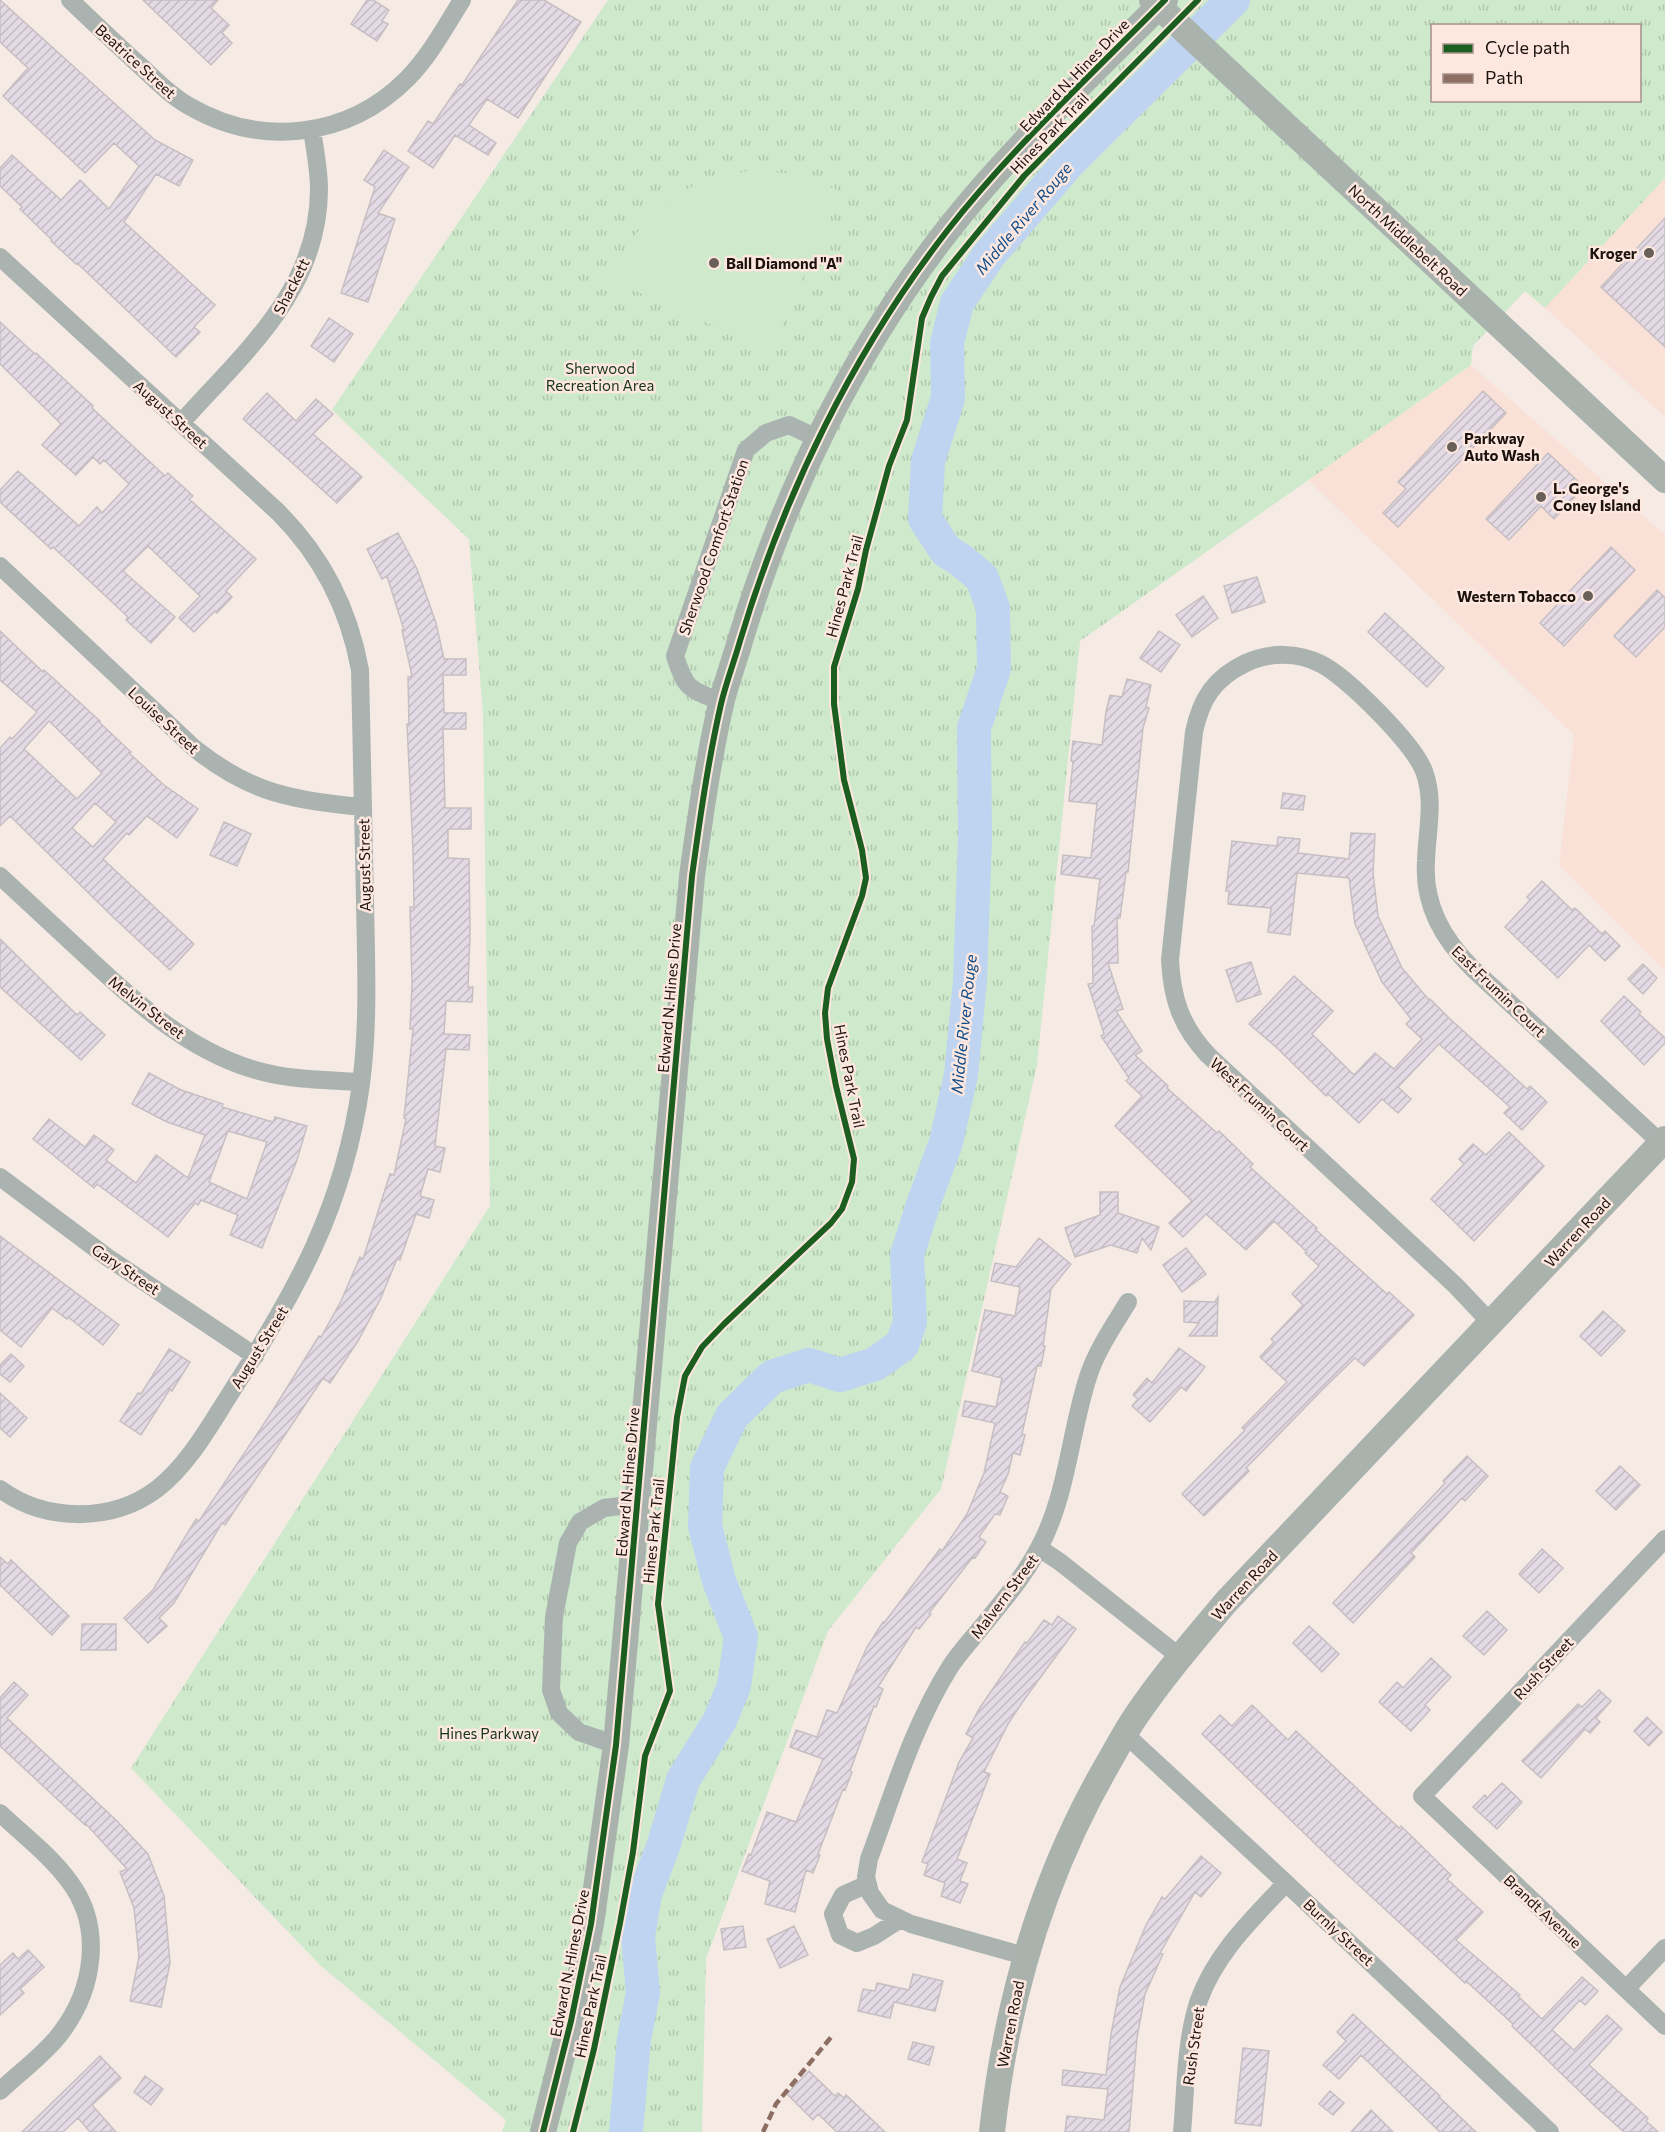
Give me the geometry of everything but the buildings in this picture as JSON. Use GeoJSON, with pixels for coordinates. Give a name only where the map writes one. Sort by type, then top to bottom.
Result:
{"type":"FeatureCollection","features":[{"type":"Feature","properties":{"kind":"street","name":"Beatrice Street"},"geometry":{"type":"LineString","coordinates":[[70,0],[156,82],[207,116],[239,127],[274,132],[312,130]]}},
{"type":"Feature","properties":{"kind":"street"},"geometry":{"type":"LineString","coordinates":[[312,130],[360,114],[384,99],[408,78],[462,0]]}},
{"type":"Feature","properties":{"kind":"street","name":"North Middlebelt Road"},"geometry":{"type":"LineString","coordinates":[[1152,0],[1665,480]]}},
{"type":"Feature","properties":{"kind":"street","name":"Edward N. Hines Drive"},"geometry":{"type":"LineString","coordinates":[[543,2132],[572,2021],[591,1924],[616,1745],[692,876],[704,790],[722,702],[756,590],[787,510],[840,396],[887,318],[948,230],[1042,124],[1165,0]]}},
{"type":"Feature","properties":{"kind":"street","name":"Shackett"},"geometry":{"type":"LineString","coordinates":[[181,423],[272,322],[287,301],[299,277],[311,244],[317,218],[319,190],[312,130]]}},
{"type":"Feature","properties":{"kind":"street","name":"August Street"},"geometry":{"type":"LineString","coordinates":[[0,257],[294,528],[317,558],[336,591],[350,626],[360,670],[367,994],[361,1082],[349,1150],[324,1226],[295,1288],[255,1356],[181,1467],[169,1480],[135,1502],[108,1511],[66,1515],[50,1512],[27,1505],[0,1489]]}},
{"type":"Feature","properties":{"kind":"street","name":"Sherwood Comfort Station"},"geometry":{"type":"LineString","coordinates":[[722,702],[694,691],[682,677],[675,656],[746,450],[766,433],[789,425],[819,439]]}},
{"type":"Feature","properties":{"kind":"street","name":"Louise Street"},"geometry":{"type":"LineString","coordinates":[[0,566],[194,748],[216,765],[251,785],[283,796],[309,802],[363,807]]}},
{"type":"Feature","properties":{"kind":"street","name":"East Frumin Court"},"geometry":{"type":"LineString","coordinates":[[1185,819],[1198,714],[1218,681],[1234,668],[1270,655],[1301,656],[1321,664],[1340,678],[1390,724],[1409,745],[1424,771],[1431,802],[1426,860],[1427,889],[1437,923],[1456,952],[1663,1141]]}},
{"type":"Feature","properties":{"kind":"street","name":"West Frumin Court"},"geometry":{"type":"LineString","coordinates":[[1185,819],[1170,960],[1174,995],[1187,1028],[1208,1055],[1456,1286],[1491,1323]]}},
{"type":"Feature","properties":{"kind":"street","name":"Melvin Street"},"geometry":{"type":"LineString","coordinates":[[0,876],[122,989],[161,1021],[188,1039],[225,1059],[273,1074],[294,1079],[361,1082]]}},
{"type":"Feature","properties":{"kind":"street","name":"Warren Road"},"geometry":{"type":"LineString","coordinates":[[992,2132],[1006,2036],[1025,1956],[1045,1897],[1066,1844],[1092,1792],[1135,1717],[1180,1657],[1226,1602],[1663,1141]]}},
{"type":"Feature","properties":{"kind":"street","name":"Gary Street"},"geometry":{"type":"LineString","coordinates":[[0,1177],[107,1257],[255,1356]]}},
{"type":"Feature","properties":{"kind":"street","name":"Malvern Street"},"geometry":{"type":"LineString","coordinates":[[868,1884],[866,1877],[869,1859],[930,1700],[951,1664],[1012,1589],[1039,1548],[1049,1527],[1068,1464],[1088,1376],[1095,1359],[1128,1302]]}},
{"type":"Feature","properties":{"kind":"street"},"geometry":{"type":"LineString","coordinates":[[616,1745],[579,1732],[560,1713],[551,1690],[554,1617],[568,1543],[580,1522],[604,1508],[637,1504]]}},
{"type":"Feature","properties":{"kind":"street","name":"Rush Street"},"geometry":{"type":"LineString","coordinates":[[1422,1796],[1665,1539]]}},
{"type":"Feature","properties":{"kind":"street"},"geometry":{"type":"LineString","coordinates":[[1039,1548],[1180,1657]]}},
{"type":"Feature","properties":{"kind":"street","name":"Burnly Street"},"geometry":{"type":"LineString","coordinates":[[1125,1734],[1286,1882],[1550,2132]]}},
{"type":"Feature","properties":{"kind":"street","name":"Brandt Avenue"},"geometry":{"type":"LineString","coordinates":[[1422,1796],[1665,2026]]}},
{"type":"Feature","properties":{"kind":"street"},"geometry":{"type":"LineString","coordinates":[[0,1813],[70,1882],[84,1909],[90,1931],[91,1960],[89,1975],[78,2005],[59,2035],[0,2091]]}},
{"type":"Feature","properties":{"kind":"street","name":"Rush Street"},"geometry":{"type":"LineString","coordinates":[[1182,2132],[1191,2036],[1200,1999],[1226,1949],[1286,1882]]}},
{"type":"Feature","properties":{"kind":"street"},"geometry":{"type":"LineString","coordinates":[[899,1920],[874,1936],[857,1943],[840,1935],[832,1914],[843,1895],[868,1884],[870,1893],[882,1910],[899,1920],[1025,1956]]}},
{"type":"Feature","properties":{"kind":"street"},"geometry":{"type":"LineString","coordinates":[[1626,1989],[1665,1948]]}},
{"type":"Feature","properties":{"kind":"shaded area"},"geometry":{"type":"Polygon","coordinates":[[[1665,178],[1665,417],[1545,308],[1665,178]]]}},
{"type":"Feature","properties":{"kind":"shaded area"},"geometry":{"type":"Polygon","coordinates":[[[1471,365],[1665,535],[1665,971],[1559,865],[1574,735],[1308,480],[1471,365]]]}},
{"type":"Feature","properties":{"kind":"green space","name":"Hines Parkway"},"geometry":{"type":"Polygon","coordinates":[[[608,0],[1665,0],[1665,178],[1545,308],[1525,291],[1473,346],[1471,365],[1080,641],[1037,1065],[941,1489],[828,1631],[706,1959],[702,2132],[502,2132],[506,2120],[321,1966],[131,1768],[490,1206],[483,715],[469,539],[332,410],[608,0]]]}},
{"type":"Feature","properties":{"kind":"green space","name":"Ball Diamond \"A\""},"geometry":{"type":"Polygon","coordinates":[[[748,171],[796,176],[842,192],[770,351],[611,280],[627,246],[649,217],[679,193],[712,177],[748,171]]]}},
{"type":"Feature","properties":{"kind":"waterway","name":"Middle River Rouge"},"geometry":{"type":"LineString","coordinates":[[626,2132],[634,2039],[643,1993],[638,1936],[645,1894],[664,1844],[683,1780],[720,1720],[734,1686],[741,1637],[719,1581],[705,1526],[707,1468],[732,1416],[772,1377],[809,1365],[840,1375],[875,1364],[902,1345],[910,1322],[907,1255],[946,1142],[961,1075],[970,980],[975,838],[974,728],[994,669],[993,608],[982,578],[946,551],[925,519],[928,461],[948,398],[947,343],[957,303],[989,255],[1070,161],[1233,0]]}},
{"type":"Feature","properties":{"kind":"marked path"},"geometry":{"type":"LineString","coordinates":[[763,2132],[776,2104],[832,2036]]}},
{"type":"Feature","properties":{"kind":"cycle path","name":"Hines Park Trail"},"geometry":{"type":"LineString","coordinates":[[543,2132],[571,2021],[591,1924],[616,1745],[692,876],[708,768],[725,688],[758,586],[800,479],[825,426],[881,325],[947,231],[998,170],[1165,0]]}},
{"type":"Feature","properties":{"kind":"cycle path","name":"Hines Park Trail"},"geometry":{"type":"LineString","coordinates":[[573,2132],[594,2049],[620,1923],[633,1852],[645,1756],[670,1691],[658,1604],[677,1417],[685,1376],[702,1347],[831,1223],[842,1209],[852,1182],[854,1159],[836,1086],[827,1039],[825,1013],[828,988],[862,896],[866,878],[862,850],[844,780],[834,704],[834,667],[858,589],[889,466],[907,420],[922,318],[942,276],[1024,176],[1198,0]]}},
{"type":"Feature","properties":{"kind":"place","name":"Kroger"},"geometry":{"type":"Point","coordinates":[1649,253]}},
{"type":"Feature","properties":{"kind":"place","name":"Ball Diamond \"A\""},"geometry":{"type":"Point","coordinates":[714,263]}},
{"type":"Feature","properties":{"kind":"place","name":"Parkway Auto Wash"},"geometry":{"type":"Point","coordinates":[1452,447]}},
{"type":"Feature","properties":{"kind":"place","name":"L. George's Coney Island"},"geometry":{"type":"Point","coordinates":[1541,497]}},
{"type":"Feature","properties":{"kind":"place","name":"Western Tobacco"},"geometry":{"type":"Point","coordinates":[1588,596]}},
{"type":"Feature","properties":{"kind":"park label","name":"Sherwood Recreation Area"},"geometry":{"type":"Point","coordinates":[600,376]}}]}
